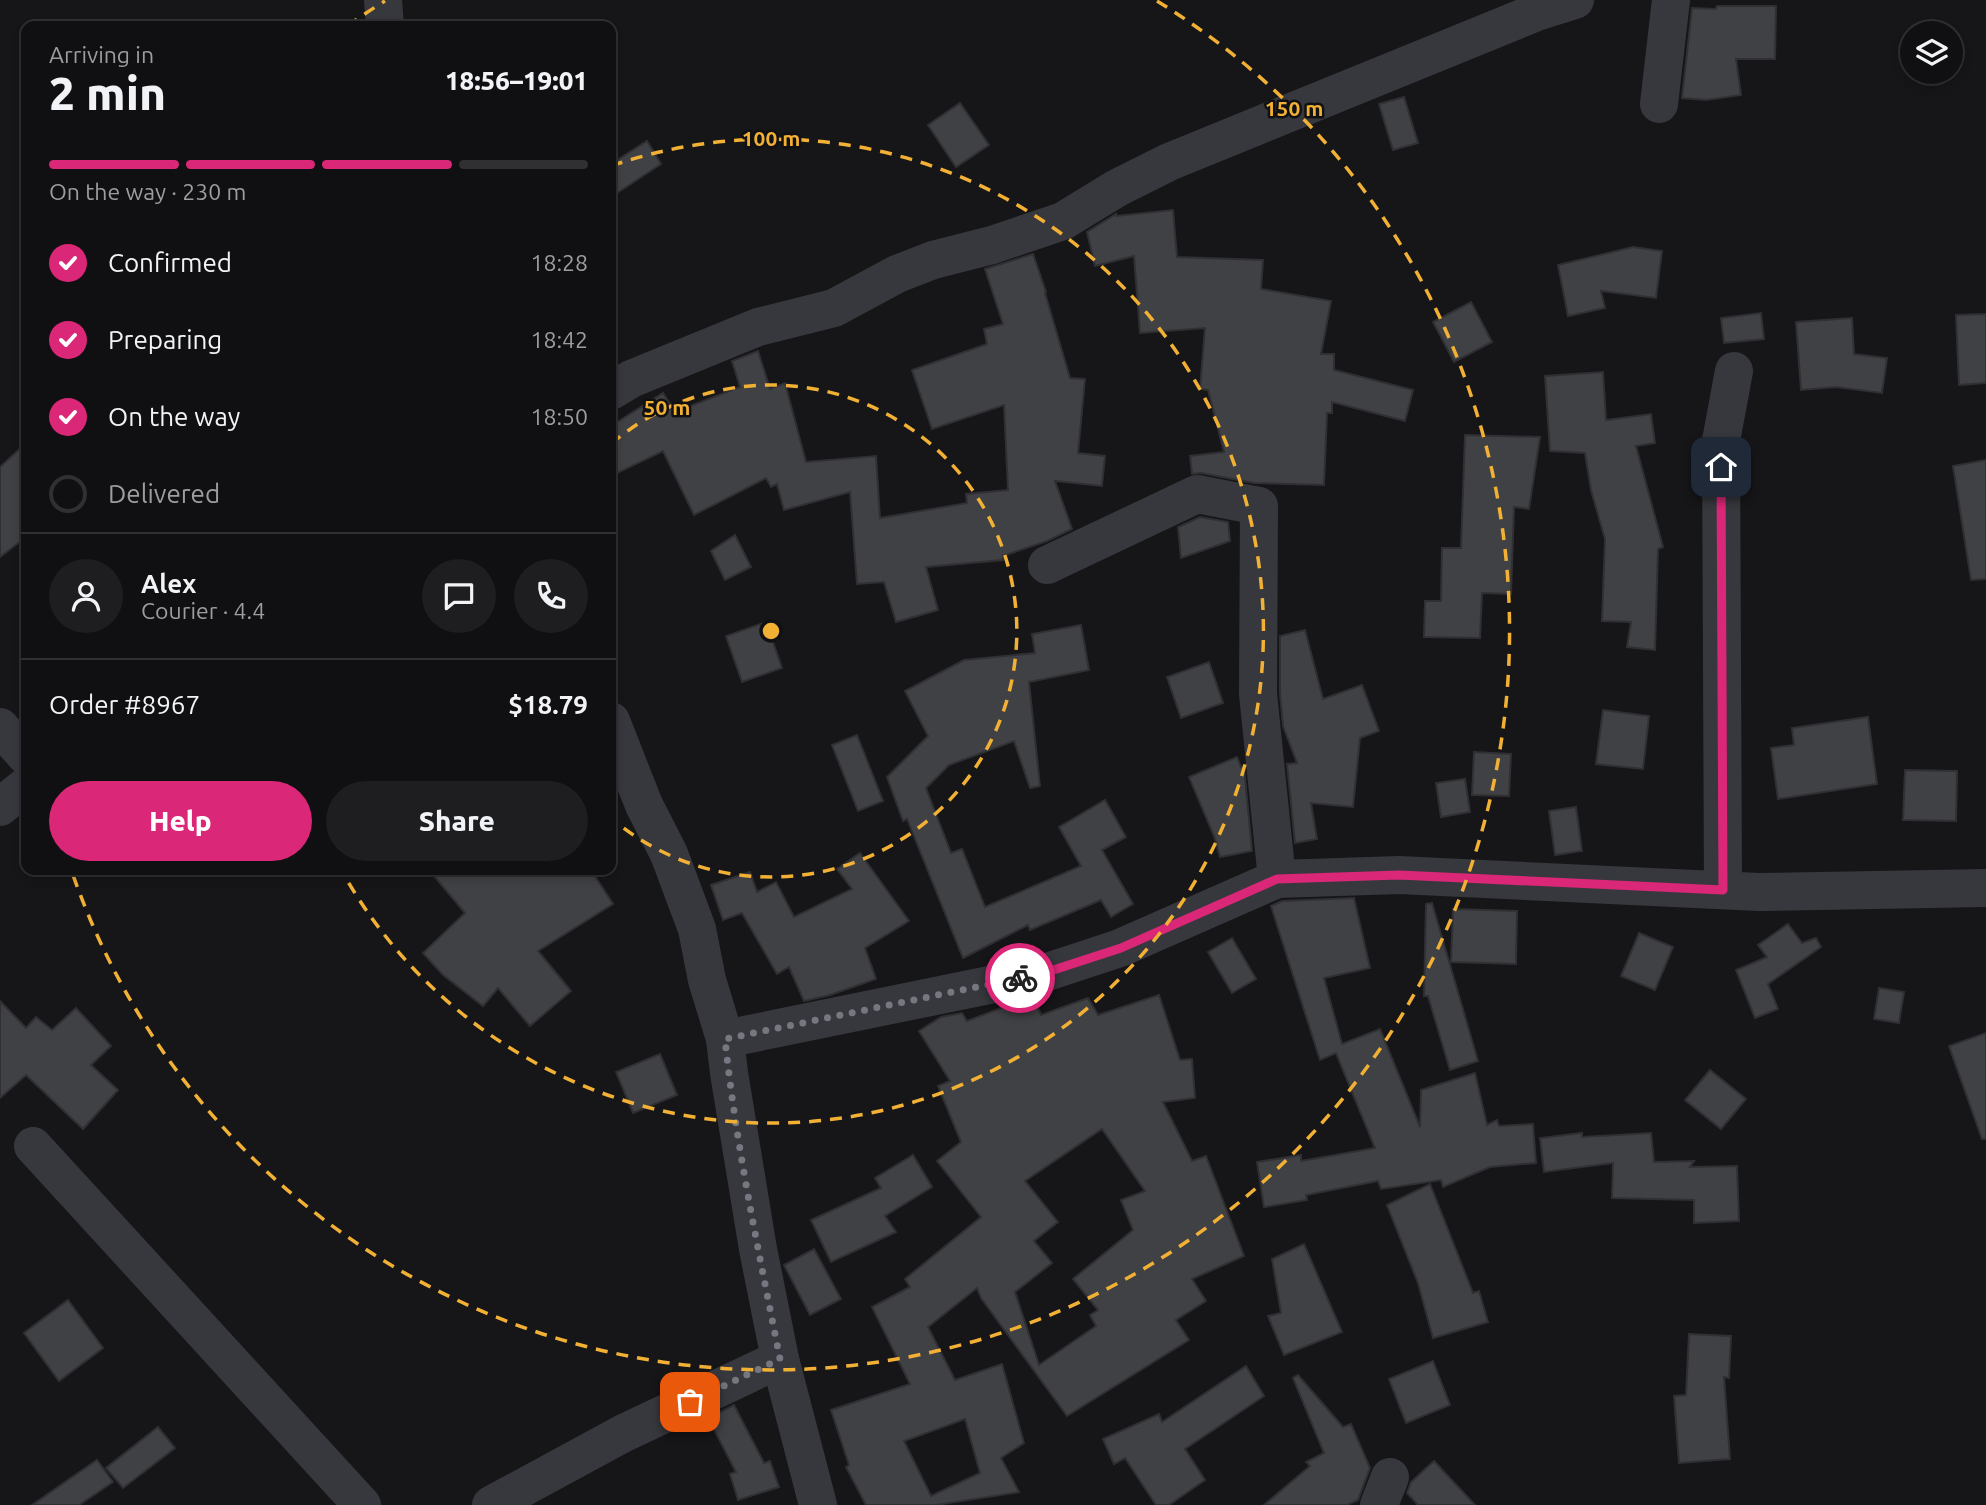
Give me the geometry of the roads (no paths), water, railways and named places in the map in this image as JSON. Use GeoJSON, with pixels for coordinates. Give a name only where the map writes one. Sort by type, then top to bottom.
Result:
{"type":"FeatureCollection","features":[{"type":"Feature","properties":{"kind":"street"},"geometry":{"type":"LineString","coordinates":[[383,0],[385,21]]}},
{"type":"Feature","properties":{"kind":"street"},"geometry":{"type":"LineString","coordinates":[[616,388],[631,379],[758,327],[834,308],[897,274],[933,260],[992,246],[1063,221],[1117,188],[1169,162],[1525,17],[1575,0]]}},
{"type":"Feature","properties":{"kind":"street"},"geometry":{"type":"LineString","coordinates":[[1659,104],[1671,0]]}},
{"type":"Feature","properties":{"kind":"street"},"geometry":{"type":"LineString","coordinates":[[1723,890],[1721,441],[1734,371]]}},
{"type":"Feature","properties":{"kind":"street"},"geometry":{"type":"LineString","coordinates":[[1046,565],[1197,494],[1259,506],[1258,694],[1277,879]]}},
{"type":"Feature","properties":{"kind":"street"},"geometry":{"type":"LineString","coordinates":[[0,727],[21,750]]}},
{"type":"Feature","properties":{"kind":"street"},"geometry":{"type":"LineString","coordinates":[[616,734],[644,805],[669,854],[697,929],[707,980],[725,1039],[758,1249],[780,1359],[818,1505]]}},
{"type":"Feature","properties":{"kind":"street"},"geometry":{"type":"LineString","coordinates":[[0,807],[21,790]]}},
{"type":"Feature","properties":{"kind":"street"},"geometry":{"type":"LineString","coordinates":[[725,1039],[1038,975],[1121,948],[1277,879],[1399,875],[1759,892],[1986,888]]}},
{"type":"Feature","properties":{"kind":"street"},"geometry":{"type":"LineString","coordinates":[[33,1146],[362,1505]]}},
{"type":"Feature","properties":{"kind":"street"},"geometry":{"type":"LineString","coordinates":[[491,1505],[622,1434],[780,1359]]}}]}
